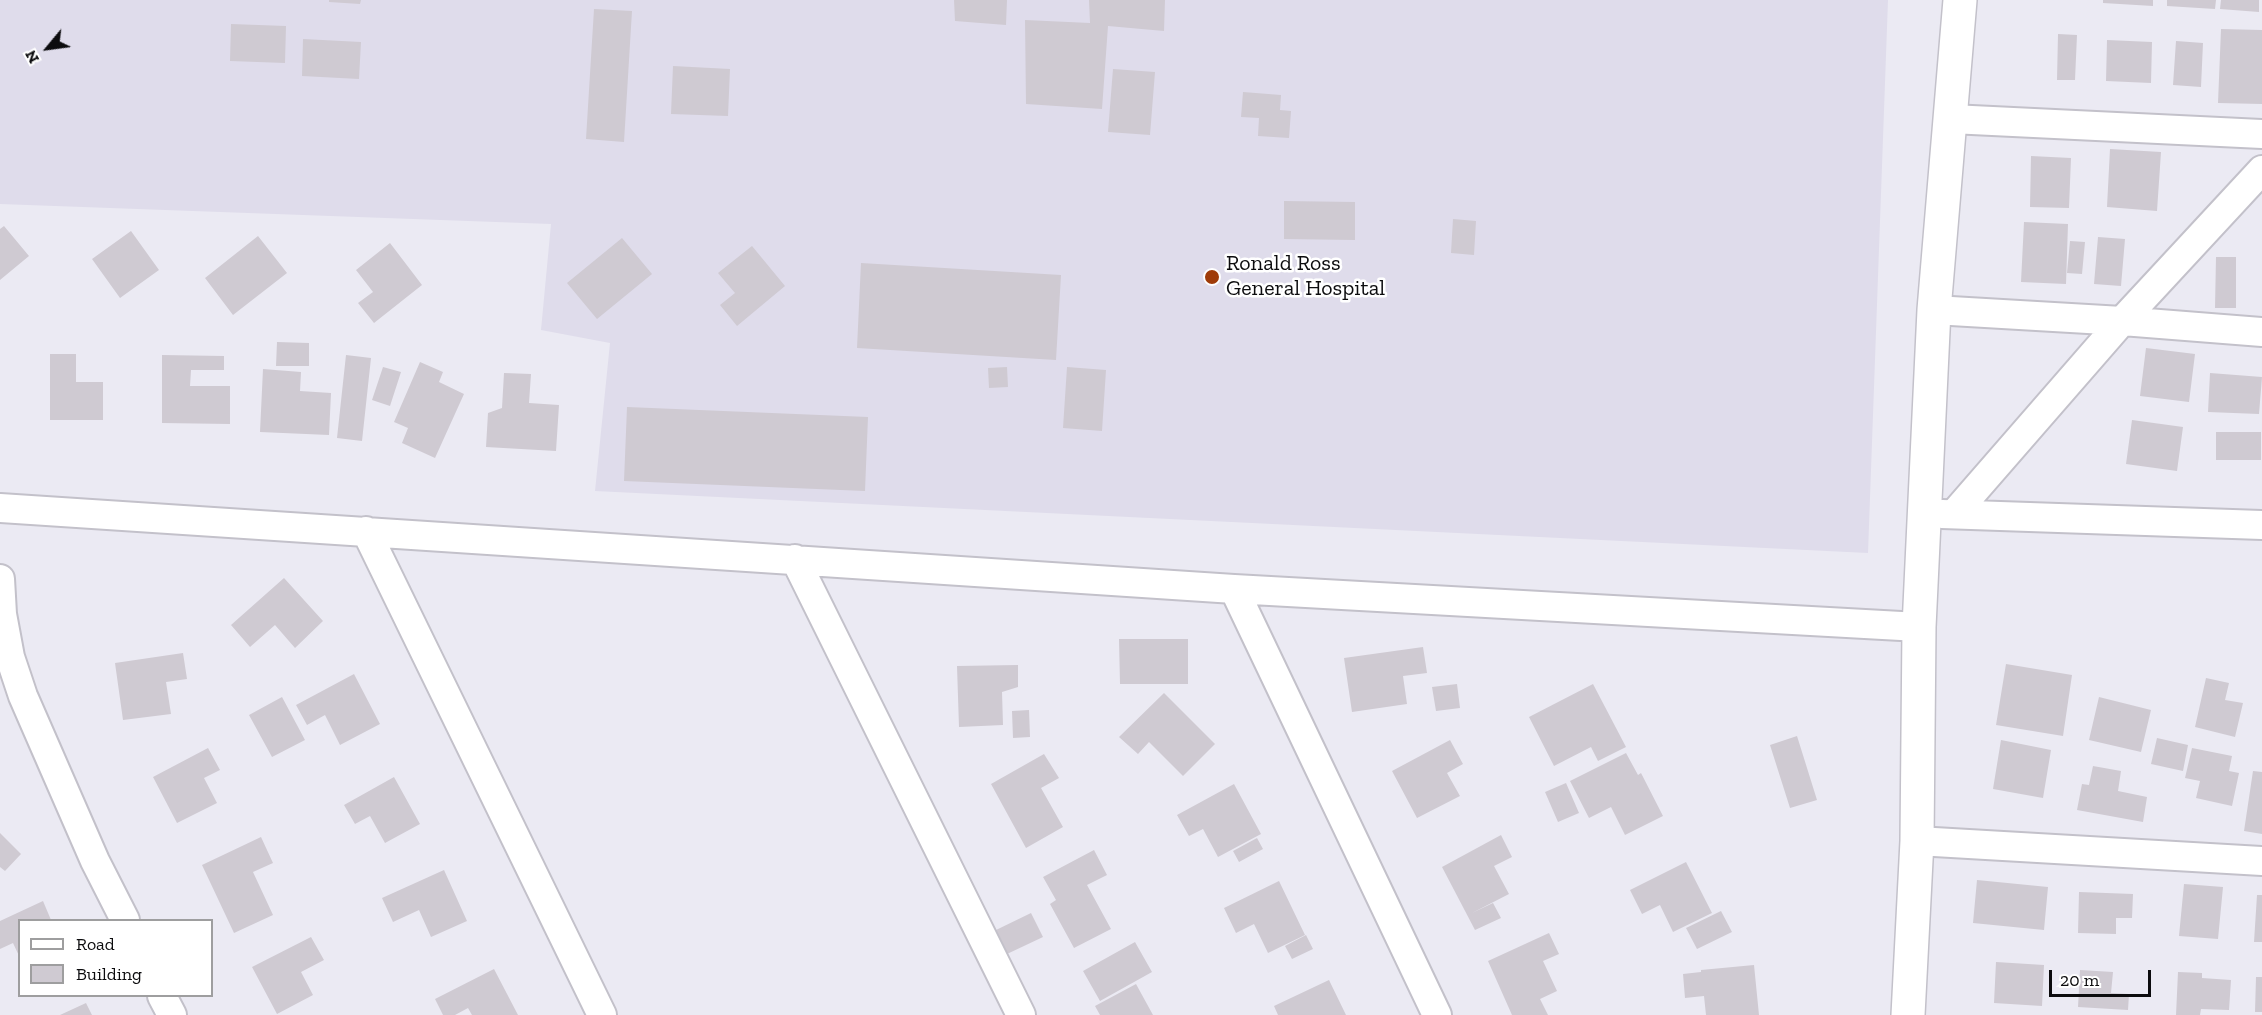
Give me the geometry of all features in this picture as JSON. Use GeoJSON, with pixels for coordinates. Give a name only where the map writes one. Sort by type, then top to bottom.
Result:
{"type":"FeatureCollection","features":[{"type":"Feature","properties":{"kind":"street"},"geometry":{"type":"LineString","coordinates":[[1908,1015],[1917,841],[1919,627],[1939,514],[1934,310],[1960,0]]}},
{"type":"Feature","properties":{"kind":"street"},"geometry":{"type":"LineString","coordinates":[[1951,119],[2262,134]]}},
{"type":"Feature","properties":{"kind":"street"},"geometry":{"type":"LineString","coordinates":[[1939,514],[2262,170]]}},
{"type":"Feature","properties":{"kind":"street"},"geometry":{"type":"LineString","coordinates":[[1934,310],[2262,332]]}},
{"type":"Feature","properties":{"kind":"street"},"geometry":{"type":"LineString","coordinates":[[0,508],[1234,589],[1919,627]]}},
{"type":"Feature","properties":{"kind":"street"},"geometry":{"type":"LineString","coordinates":[[1939,514],[2262,525]]}},
{"type":"Feature","properties":{"kind":"street"},"geometry":{"type":"LineString","coordinates":[[366,531],[602,1015]]}},
{"type":"Feature","properties":{"kind":"street"},"geometry":{"type":"LineString","coordinates":[[795,559],[1021,1015]]}},
{"type":"Feature","properties":{"kind":"street"},"geometry":{"type":"LineString","coordinates":[[0,579],[2,614],[10,657],[23,696],[90,851],[123,919]]}},
{"type":"Feature","properties":{"kind":"street"},"geometry":{"type":"LineString","coordinates":[[1234,589],[1437,1015]]}},
{"type":"Feature","properties":{"kind":"street"},"geometry":{"type":"LineString","coordinates":[[1917,841],[2262,861]]}},
{"type":"Feature","properties":{"kind":"street"},"geometry":{"type":"LineString","coordinates":[[163,997],[172,1015]]}},
{"type":"Feature","properties":{"kind":"shaded area","name":"Ronald Ross General Hospital"},"geometry":{"type":"Polygon","coordinates":[[[0,0],[1888,0],[1868,553],[595,491],[610,343],[541,330],[551,224],[0,204],[0,0]]]}},
{"type":"Feature","properties":{"kind":"building"},"geometry":{"type":"Polygon","coordinates":[[[329,0],[361,0],[360,4],[329,2],[329,0]]]}},
{"type":"Feature","properties":{"kind":"building"},"geometry":{"type":"Polygon","coordinates":[[[954,0],[1007,0],[1006,25],[955,21],[954,0]]]}},
{"type":"Feature","properties":{"kind":"building"},"geometry":{"type":"Polygon","coordinates":[[[1089,0],[1165,0],[1164,31],[1108,26],[1102,109],[1026,104],[1025,20],[1090,23],[1089,0]]]}},
{"type":"Feature","properties":{"kind":"building"},"geometry":{"type":"Polygon","coordinates":[[[2103,0],[2153,0],[2153,6],[2103,3],[2103,0]]]}},
{"type":"Feature","properties":{"kind":"building"},"geometry":{"type":"Polygon","coordinates":[[[2167,0],[2216,0],[2215,9],[2167,6],[2167,0]]]}},
{"type":"Feature","properties":{"kind":"building"},"geometry":{"type":"Polygon","coordinates":[[[2221,0],[2259,0],[2259,12],[2220,9],[2221,0]]]}},
{"type":"Feature","properties":{"kind":"building"},"geometry":{"type":"Polygon","coordinates":[[[594,9],[632,11],[624,142],[586,139],[594,9]]]}},
{"type":"Feature","properties":{"kind":"building"},"geometry":{"type":"Polygon","coordinates":[[[231,24],[286,26],[285,63],[230,61],[231,24]]]}},
{"type":"Feature","properties":{"kind":"building"},"geometry":{"type":"Polygon","coordinates":[[[2221,29],[2262,30],[2262,104],[2218,103],[2221,29]]]}},
{"type":"Feature","properties":{"kind":"building"},"geometry":{"type":"Polygon","coordinates":[[[2058,34],[2077,35],[2075,80],[2057,80],[2058,34]]]}},
{"type":"Feature","properties":{"kind":"building"},"geometry":{"type":"Polygon","coordinates":[[[303,39],[361,42],[359,79],[302,76],[303,39]]]}},
{"type":"Feature","properties":{"kind":"building"},"geometry":{"type":"Polygon","coordinates":[[[2107,40],[2152,42],[2151,83],[2106,81],[2107,40]]]}},
{"type":"Feature","properties":{"kind":"building"},"geometry":{"type":"Polygon","coordinates":[[[2176,41],[2203,43],[2201,87],[2173,85],[2176,41]]]}},
{"type":"Feature","properties":{"kind":"building"},"geometry":{"type":"Polygon","coordinates":[[[673,66],[730,69],[728,116],[671,114],[673,66]]]}},
{"type":"Feature","properties":{"kind":"building"},"geometry":{"type":"Polygon","coordinates":[[[1113,69],[1155,72],[1150,135],[1108,132],[1113,69]]]}},
{"type":"Feature","properties":{"kind":"building"},"geometry":{"type":"Polygon","coordinates":[[[1243,92],[1281,95],[1280,110],[1291,111],[1289,138],[1258,136],[1259,118],[1241,117],[1243,92]]]}},
{"type":"Feature","properties":{"kind":"building"},"geometry":{"type":"Polygon","coordinates":[[[2110,149],[2161,152],[2157,211],[2107,207],[2110,149]]]}},
{"type":"Feature","properties":{"kind":"building"},"geometry":{"type":"Polygon","coordinates":[[[2031,156],[2071,158],[2069,208],[2030,207],[2031,156]]]}},
{"type":"Feature","properties":{"kind":"building"},"geometry":{"type":"Polygon","coordinates":[[[1284,201],[1355,202],[1355,240],[1284,239],[1284,201]]]}},
{"type":"Feature","properties":{"kind":"building"},"geometry":{"type":"Polygon","coordinates":[[[1453,219],[1476,221],[1474,255],[1451,253],[1453,219]]]}},
{"type":"Feature","properties":{"kind":"building"},"geometry":{"type":"Polygon","coordinates":[[[2024,222],[2068,224],[2066,284],[2021,282],[2024,222]]]}},
{"type":"Feature","properties":{"kind":"building"},"geometry":{"type":"Polygon","coordinates":[[[4,226],[29,256],[0,280],[0,229],[4,226]]]}},
{"type":"Feature","properties":{"kind":"building"},"geometry":{"type":"Polygon","coordinates":[[[131,231],[159,270],[120,298],[92,259],[131,231]]]}},
{"type":"Feature","properties":{"kind":"building"},"geometry":{"type":"Polygon","coordinates":[[[258,236],[287,273],[233,315],[205,278],[258,236]]]}},
{"type":"Feature","properties":{"kind":"building"},"geometry":{"type":"Polygon","coordinates":[[[2098,237],[2125,239],[2121,286],[2094,284],[2098,237]]]}},
{"type":"Feature","properties":{"kind":"building"},"geometry":{"type":"Polygon","coordinates":[[[622,238],[652,274],[597,319],[567,283],[622,238]]]}},
{"type":"Feature","properties":{"kind":"building"},"geometry":{"type":"Polygon","coordinates":[[[2070,241],[2085,242],[2082,274],[2067,273],[2070,241]]]}},
{"type":"Feature","properties":{"kind":"building"},"geometry":{"type":"Polygon","coordinates":[[[390,243],[422,285],[374,323],[358,303],[373,292],[356,270],[390,243]]]}},
{"type":"Feature","properties":{"kind":"building"},"geometry":{"type":"Polygon","coordinates":[[[752,246],[785,286],[737,326],[720,305],[735,293],[718,273],[752,246]]]}},
{"type":"Feature","properties":{"kind":"building"},"geometry":{"type":"Polygon","coordinates":[[[2216,257],[2236,257],[2236,308],[2215,308],[2216,257]]]}},
{"type":"Feature","properties":{"kind":"building"},"geometry":{"type":"Polygon","coordinates":[[[861,263],[1061,275],[1056,360],[857,348],[861,263]]]}},
{"type":"Feature","properties":{"kind":"building"},"geometry":{"type":"Polygon","coordinates":[[[277,342],[309,343],[309,366],[276,366],[277,342]]]}},
{"type":"Feature","properties":{"kind":"building"},"geometry":{"type":"Polygon","coordinates":[[[2146,348],[2195,354],[2189,402],[2140,396],[2146,348]]]}},
{"type":"Feature","properties":{"kind":"building"},"geometry":{"type":"Polygon","coordinates":[[[50,354],[76,354],[76,382],[103,382],[103,420],[50,420],[50,354]]]}},
{"type":"Feature","properties":{"kind":"building"},"geometry":{"type":"Polygon","coordinates":[[[162,355],[224,356],[224,370],[191,370],[190,386],[230,386],[230,424],[162,423],[162,355]]]}},
{"type":"Feature","properties":{"kind":"building"},"geometry":{"type":"Polygon","coordinates":[[[346,355],[371,358],[362,441],[337,438],[346,355]]]}},
{"type":"Feature","properties":{"kind":"building"},"geometry":{"type":"Polygon","coordinates":[[[420,362],[443,372],[439,382],[464,394],[435,458],[402,443],[408,428],[394,422],[420,362]]]}},
{"type":"Feature","properties":{"kind":"building"},"geometry":{"type":"Polygon","coordinates":[[[383,367],[401,372],[390,406],[372,400],[383,367]]]}},
{"type":"Feature","properties":{"kind":"building"},"geometry":{"type":"Polygon","coordinates":[[[1007,367],[1008,387],[989,388],[988,368],[1007,367]]]}},
{"type":"Feature","properties":{"kind":"building"},"geometry":{"type":"Polygon","coordinates":[[[1067,367],[1106,370],[1102,431],[1063,428],[1067,367]]]}},
{"type":"Feature","properties":{"kind":"building"},"geometry":{"type":"Polygon","coordinates":[[[263,369],[301,372],[300,391],[331,393],[329,435],[260,432],[263,369]]]}},
{"type":"Feature","properties":{"kind":"building"},"geometry":{"type":"Polygon","coordinates":[[[504,373],[531,374],[529,403],[559,405],[556,451],[486,447],[488,413],[502,408],[504,373]]]}},
{"type":"Feature","properties":{"kind":"building"},"geometry":{"type":"Polygon","coordinates":[[[2210,373],[2262,377],[2259,414],[2208,412],[2210,373]]]}},
{"type":"Feature","properties":{"kind":"building"},"geometry":{"type":"Polygon","coordinates":[[[627,407],[868,417],[865,491],[624,481],[627,407]]]}},
{"type":"Feature","properties":{"kind":"building"},"geometry":{"type":"Polygon","coordinates":[[[2132,420],[2183,427],[2177,471],[2126,464],[2132,420]]]}},
{"type":"Feature","properties":{"kind":"building"},"geometry":{"type":"Polygon","coordinates":[[[2216,432],[2261,432],[2261,460],[2216,460],[2216,432]]]}},
{"type":"Feature","properties":{"kind":"building"},"geometry":{"type":"Polygon","coordinates":[[[284,578],[323,621],[295,648],[275,625],[250,647],[231,625],[284,578]]]}},
{"type":"Feature","properties":{"kind":"building"},"geometry":{"type":"Polygon","coordinates":[[[1119,639],[1188,639],[1188,684],[1120,684],[1119,639]]]}},
{"type":"Feature","properties":{"kind":"building"},"geometry":{"type":"Polygon","coordinates":[[[1423,647],[1427,673],[1403,676],[1407,704],[1352,712],[1344,658],[1423,647]]]}},
{"type":"Feature","properties":{"kind":"building"},"geometry":{"type":"Polygon","coordinates":[[[183,653],[187,679],[166,682],[171,714],[123,720],[115,663],[183,653]]]}},
{"type":"Feature","properties":{"kind":"building"},"geometry":{"type":"Polygon","coordinates":[[[2006,664],[2072,675],[2063,736],[1996,725],[2006,664]]]}},
{"type":"Feature","properties":{"kind":"building"},"geometry":{"type":"Polygon","coordinates":[[[1018,665],[1018,687],[1002,692],[1003,725],[959,727],[957,666],[1018,665]]]}},
{"type":"Feature","properties":{"kind":"building"},"geometry":{"type":"Polygon","coordinates":[[[354,674],[380,724],[340,745],[325,715],[307,725],[296,705],[354,674]]]}},
{"type":"Feature","properties":{"kind":"building"},"geometry":{"type":"Polygon","coordinates":[[[2206,678],[2229,683],[2225,700],[2243,703],[2235,737],[2195,727],[2206,678]]]}},
{"type":"Feature","properties":{"kind":"building"},"geometry":{"type":"Polygon","coordinates":[[[1457,684],[1460,708],[1436,711],[1432,687],[1457,684]]]}},
{"type":"Feature","properties":{"kind":"building"},"geometry":{"type":"Polygon","coordinates":[[[1593,684],[1626,747],[1598,761],[1591,747],[1554,766],[1529,717],[1593,684]]]}},
{"type":"Feature","properties":{"kind":"building"},"geometry":{"type":"Polygon","coordinates":[[[1164,693],[1215,744],[1183,776],[1149,742],[1138,754],[1119,737],[1164,693]]]}},
{"type":"Feature","properties":{"kind":"building"},"geometry":{"type":"Polygon","coordinates":[[[282,697],[305,740],[272,757],[249,715],[282,697]]]}},
{"type":"Feature","properties":{"kind":"building"},"geometry":{"type":"Polygon","coordinates":[[[2099,697],[2151,710],[2141,752],[2089,740],[2099,697]]]}},
{"type":"Feature","properties":{"kind":"building"},"geometry":{"type":"Polygon","coordinates":[[[1029,710],[1030,737],[1013,738],[1012,711],[1029,710]]]}},
{"type":"Feature","properties":{"kind":"building"},"geometry":{"type":"Polygon","coordinates":[[[1797,736],[1817,800],[1790,808],[1770,745],[1797,736]]]}},
{"type":"Feature","properties":{"kind":"building"},"geometry":{"type":"Polygon","coordinates":[[[2157,738],[2188,745],[2183,771],[2151,764],[2157,738]]]}},
{"type":"Feature","properties":{"kind":"building"},"geometry":{"type":"Polygon","coordinates":[[[1450,740],[1463,764],[1447,773],[1460,796],[1417,818],[1392,771],[1450,740]]]}},
{"type":"Feature","properties":{"kind":"building"},"geometry":{"type":"Polygon","coordinates":[[[2001,740],[2051,750],[2043,798],[1993,789],[2001,740]]]}},
{"type":"Feature","properties":{"kind":"building"},"geometry":{"type":"Polygon","coordinates":[[[208,748],[220,770],[204,778],[217,803],[177,823],[153,777],[208,748]]]}},
{"type":"Feature","properties":{"kind":"building"},"geometry":{"type":"Polygon","coordinates":[[[2192,748],[2232,756],[2229,771],[2239,773],[2232,806],[2196,798],[2200,781],[2185,778],[2192,748]]]}},
{"type":"Feature","properties":{"kind":"building"},"geometry":{"type":"Polygon","coordinates":[[[1626,753],[1638,775],[1641,773],[1663,816],[1625,835],[1611,807],[1589,818],[1570,781],[1626,753]]]}},
{"type":"Feature","properties":{"kind":"building"},"geometry":{"type":"Polygon","coordinates":[[[1044,754],[1059,778],[1041,788],[1063,827],[1026,848],[991,784],[1044,754]]]}},
{"type":"Feature","properties":{"kind":"building"},"geometry":{"type":"Polygon","coordinates":[[[2093,766],[2121,771],[2118,791],[2147,797],[2143,822],[2077,810],[2082,784],[2089,785],[2093,766]]]}},
{"type":"Feature","properties":{"kind":"building"},"geometry":{"type":"Polygon","coordinates":[[[2253,771],[2262,772],[2262,834],[2244,831],[2253,771]]]}},
{"type":"Feature","properties":{"kind":"building"},"geometry":{"type":"Polygon","coordinates":[[[394,777],[420,824],[385,843],[370,816],[355,824],[344,805],[394,777]]]}},
{"type":"Feature","properties":{"kind":"building"},"geometry":{"type":"Polygon","coordinates":[[[1566,783],[1579,813],[1558,822],[1545,792],[1566,783]]]}},
{"type":"Feature","properties":{"kind":"building"},"geometry":{"type":"Polygon","coordinates":[[[1234,784],[1261,834],[1218,857],[1203,829],[1189,836],[1177,815],[1234,784]]]}},
{"type":"Feature","properties":{"kind":"building"},"geometry":{"type":"Polygon","coordinates":[[[0,833],[21,854],[5,871],[0,867],[0,833]]]}},
{"type":"Feature","properties":{"kind":"building"},"geometry":{"type":"Polygon","coordinates":[[[1501,835],[1512,857],[1494,866],[1509,894],[1472,913],[1493,903],[1501,918],[1475,930],[1442,867],[1501,835]]]}},
{"type":"Feature","properties":{"kind":"building"},"geometry":{"type":"Polygon","coordinates":[[[261,837],[273,863],[253,872],[273,915],[234,933],[202,865],[261,837]]]}},
{"type":"Feature","properties":{"kind":"building"},"geometry":{"type":"Polygon","coordinates":[[[1257,838],[1263,849],[1239,862],[1233,851],[1257,838]]]}},
{"type":"Feature","properties":{"kind":"building"},"geometry":{"type":"Polygon","coordinates":[[[1094,850],[1107,875],[1087,885],[1111,929],[1074,948],[1050,904],[1056,900],[1043,877],[1094,850]]]}},
{"type":"Feature","properties":{"kind":"building"},"geometry":{"type":"Polygon","coordinates":[[[1686,862],[1712,913],[1673,932],[1660,905],[1642,914],[1630,890],[1686,862]]]}},
{"type":"Feature","properties":{"kind":"building"},"geometry":{"type":"Polygon","coordinates":[[[444,870],[467,921],[431,937],[419,910],[393,922],[382,898],[444,870]]]}},
{"type":"Feature","properties":{"kind":"building"},"geometry":{"type":"Polygon","coordinates":[[[1977,880],[2048,887],[2044,930],[1973,923],[1977,880]]]}},
{"type":"Feature","properties":{"kind":"building"},"geometry":{"type":"Polygon","coordinates":[[[1279,881],[1305,935],[1268,953],[1254,924],[1236,933],[1224,908],[1279,881]]]}},
{"type":"Feature","properties":{"kind":"building"},"geometry":{"type":"Polygon","coordinates":[[[2184,884],[2223,887],[2218,939],[2179,936],[2184,884]]]}},
{"type":"Feature","properties":{"kind":"building"},"geometry":{"type":"Polygon","coordinates":[[[2079,892],[2133,894],[2132,918],[2116,918],[2116,934],[2078,933],[2079,892]]]}},
{"type":"Feature","properties":{"kind":"building"},"geometry":{"type":"Polygon","coordinates":[[[2257,895],[2262,895],[2262,942],[2254,942],[2257,895]]]}},
{"type":"Feature","properties":{"kind":"building"},"geometry":{"type":"Polygon","coordinates":[[[43,901],[51,919],[18,919],[18,954],[13,943],[0,949],[0,921],[43,901]]]}},
{"type":"Feature","properties":{"kind":"building"},"geometry":{"type":"Polygon","coordinates":[[[1721,911],[1732,932],[1697,949],[1686,928],[1721,911]]]}},
{"type":"Feature","properties":{"kind":"building"},"geometry":{"type":"Polygon","coordinates":[[[1031,913],[1043,937],[1007,954],[996,930],[1031,913]]]}},
{"type":"Feature","properties":{"kind":"building"},"geometry":{"type":"Polygon","coordinates":[[[1549,933],[1559,954],[1543,961],[1557,991],[1540,999],[1548,1015],[1512,1015],[1488,961],[1549,933]]]}},
{"type":"Feature","properties":{"kind":"building"},"geometry":{"type":"Polygon","coordinates":[[[1306,935],[1313,949],[1292,959],[1285,946],[1306,935]]]}},
{"type":"Feature","properties":{"kind":"building"},"geometry":{"type":"Polygon","coordinates":[[[311,937],[324,960],[301,972],[313,995],[277,1014],[252,967],[311,937]]]}},
{"type":"Feature","properties":{"kind":"building"},"geometry":{"type":"Polygon","coordinates":[[[1135,942],[1152,972],[1100,1001],[1083,971],[1135,942]]]}},
{"type":"Feature","properties":{"kind":"building"},"geometry":{"type":"Polygon","coordinates":[[[1996,962],[2044,965],[2042,1006],[1994,1003],[1996,962]]]}},
{"type":"Feature","properties":{"kind":"building"},"geometry":{"type":"Polygon","coordinates":[[[1754,965],[1759,1015],[1706,1015],[1704,996],[1685,998],[1683,974],[1754,965]]]}},
{"type":"Feature","properties":{"kind":"building"},"geometry":{"type":"Polygon","coordinates":[[[494,969],[518,1015],[472,1015],[468,1008],[455,1015],[443,1015],[435,999],[494,969]]]}},
{"type":"Feature","properties":{"kind":"building"},"geometry":{"type":"Polygon","coordinates":[[[2080,970],[2113,972],[2111,993],[2129,994],[2128,1010],[2078,1007],[2080,970]]]}},
{"type":"Feature","properties":{"kind":"building"},"geometry":{"type":"Polygon","coordinates":[[[2178,972],[2202,973],[2202,978],[2231,980],[2229,1010],[2201,1009],[2200,1015],[2176,1015],[2178,972]]]}},
{"type":"Feature","properties":{"kind":"building"},"geometry":{"type":"Polygon","coordinates":[[[2256,977],[2262,977],[2262,1012],[2255,1012],[2256,977]]]}},
{"type":"Feature","properties":{"kind":"building"},"geometry":{"type":"Polygon","coordinates":[[[1329,980],[1346,1015],[1278,1015],[1274,1006],[1329,980]]]}},
{"type":"Feature","properties":{"kind":"building"},"geometry":{"type":"Polygon","coordinates":[[[1136,984],[1153,1015],[1100,1015],[1095,1006],[1136,984]]]}},
{"type":"Feature","properties":{"kind":"building"},"geometry":{"type":"Polygon","coordinates":[[[86,1003],[92,1015],[60,1015],[86,1003]]]}},
{"type":"Feature","properties":{"kind":"place","name":"Ronald Ross General Hospital"},"geometry":{"type":"Point","coordinates":[1212,277]}}]}
